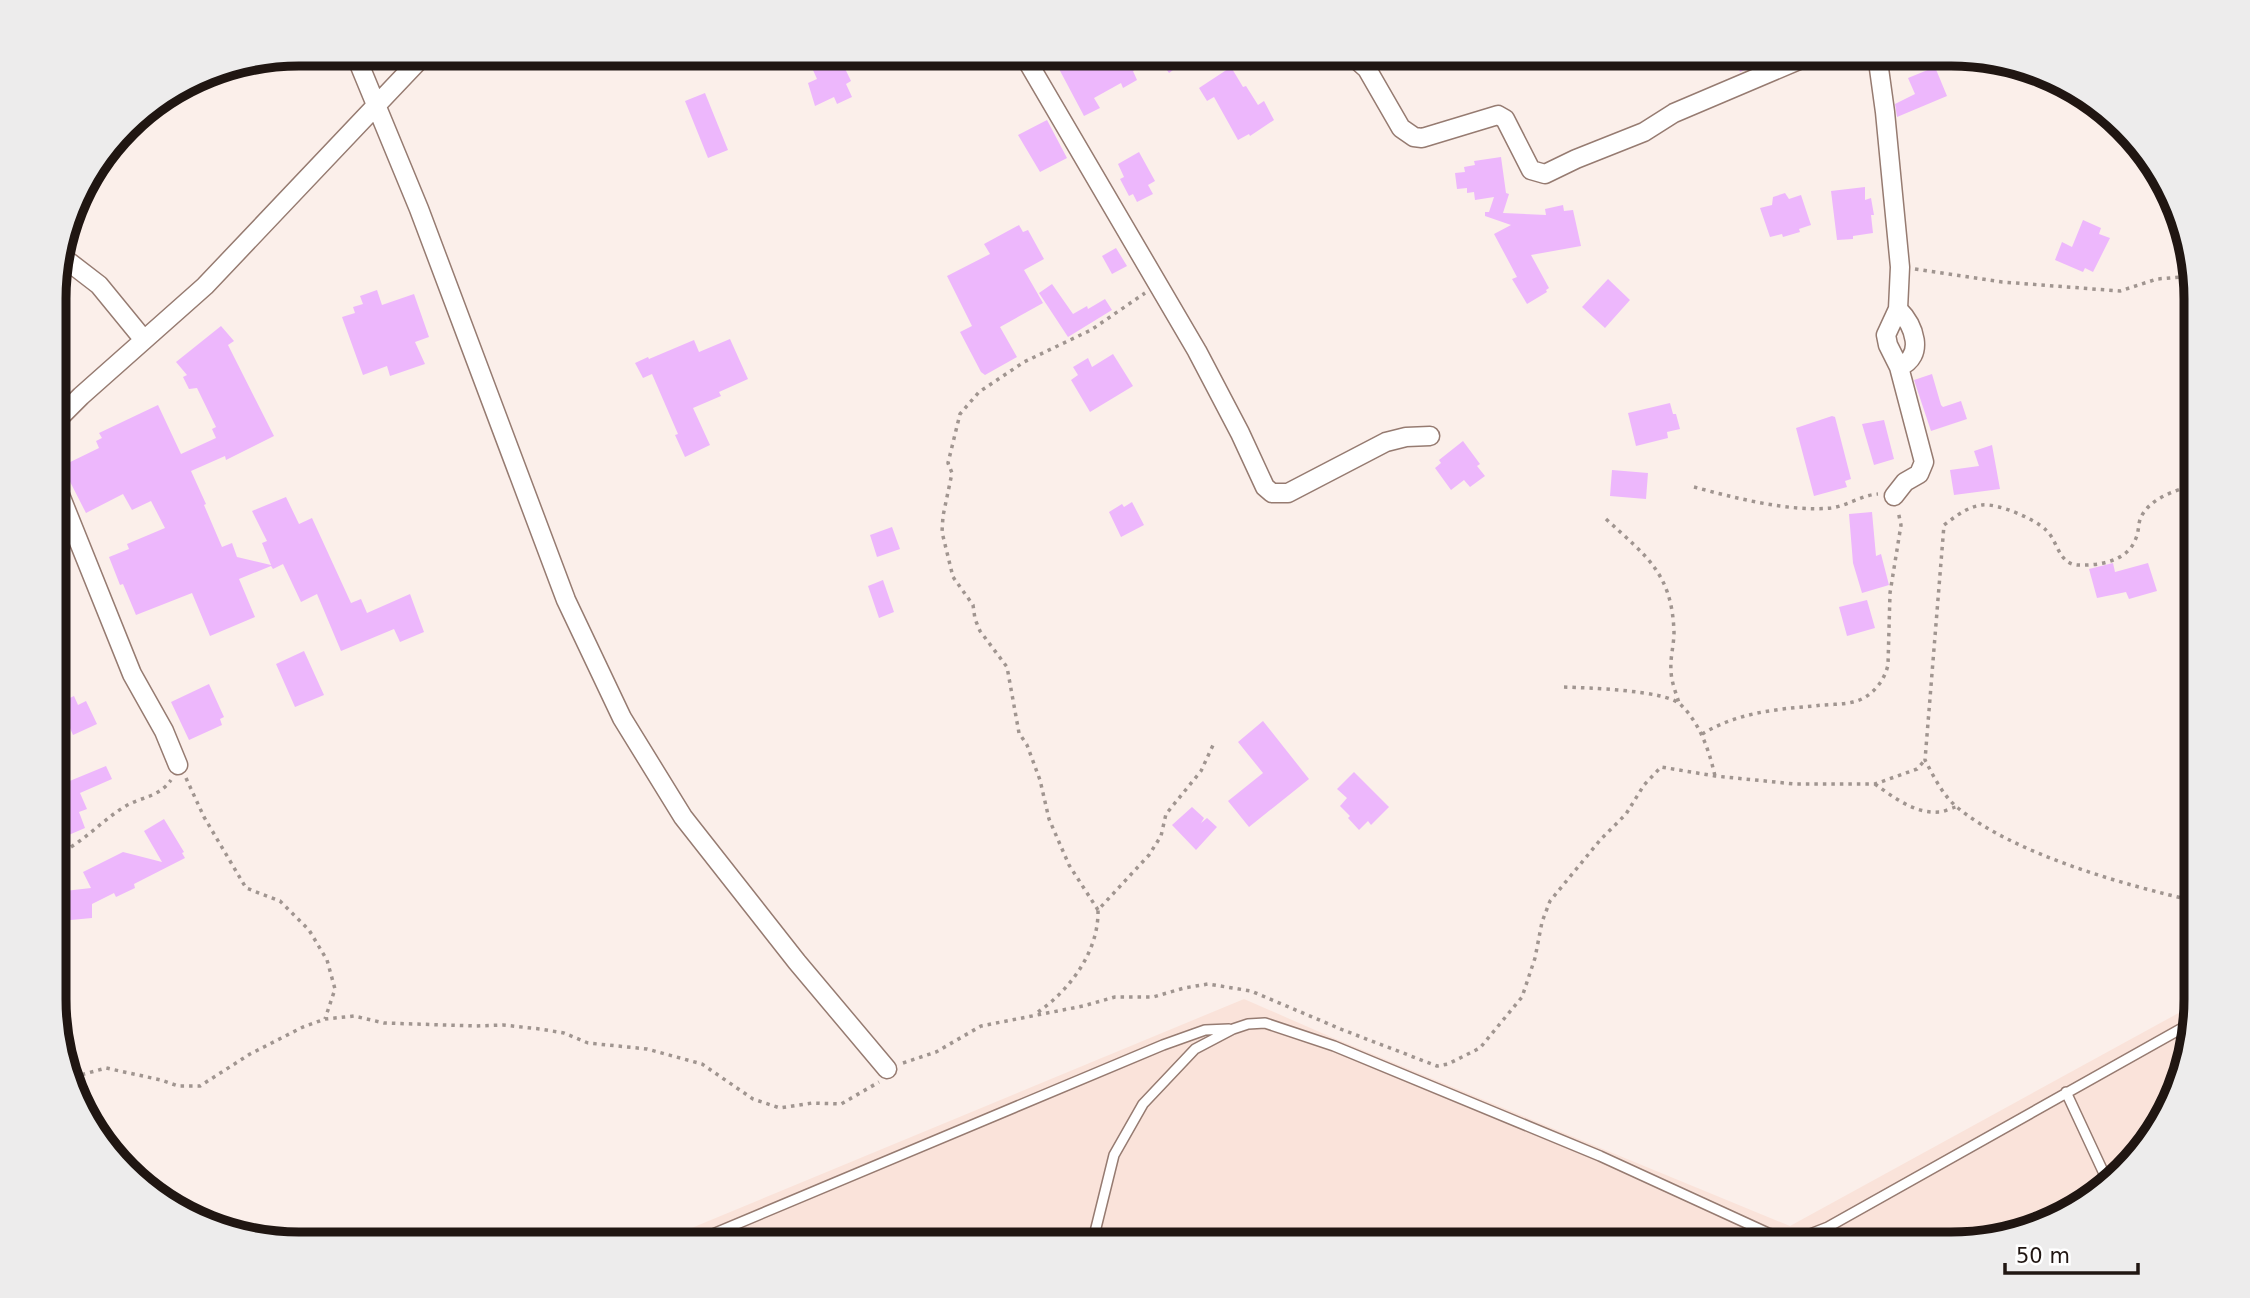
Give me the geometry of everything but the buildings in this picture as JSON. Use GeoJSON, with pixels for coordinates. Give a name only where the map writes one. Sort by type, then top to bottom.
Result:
{"type":"FeatureCollection","features":[{"type":"Feature","properties":{"kind":"street"},"geometry":{"type":"LineString","coordinates":[[360,66],[419,209],[566,600],[622,718],[683,817],[797,962],[887,1069]]}},
{"type":"Feature","properties":{"kind":"street"},"geometry":{"type":"LineString","coordinates":[[66,412],[205,286],[414,66]]}},
{"type":"Feature","properties":{"kind":"street"},"geometry":{"type":"LineString","coordinates":[[1030,66],[1157,283],[1240,433],[1259,475],[1272,493],[1288,493],[1302,487],[1386,442],[1406,437],[1430,436]]}},
{"type":"Feature","properties":{"kind":"street"},"geometry":{"type":"LineString","coordinates":[[1364,66],[1401,128],[1408,134],[1422,138],[1498,115],[1505,119],[1531,170],[1541,174],[1644,132],[1674,113],[1785,66]]}},
{"type":"Feature","properties":{"kind":"street"},"geometry":{"type":"LineString","coordinates":[[1879,66],[1900,267],[1898,309],[1886,335],[1899,367],[1924,462],[1919,474],[1905,482],[1894,495]]}},
{"type":"Feature","properties":{"kind":"street"},"geometry":{"type":"LineString","coordinates":[[69,262],[99,285],[144,340]]}},
{"type":"Feature","properties":{"kind":"street"},"geometry":{"type":"LineString","coordinates":[[1898,309],[1906,317],[1915,339],[1912,357],[1907,364],[1899,367]]}},
{"type":"Feature","properties":{"kind":"street"},"geometry":{"type":"LineString","coordinates":[[66,510],[132,674],[164,731],[178,765]]}},
{"type":"Feature","properties":{"kind":"lane"},"geometry":{"type":"LineString","coordinates":[[1095,1232],[1114,1155],[1143,1104],[1195,1049],[1233,1029],[1248,1024],[1265,1023],[1334,1046],[1600,1156],[1724,1214],[1769,1231]]}},
{"type":"Feature","properties":{"kind":"lane"},"geometry":{"type":"LineString","coordinates":[[1817,1231],[2181,1028]]}},
{"type":"Feature","properties":{"kind":"lane"},"geometry":{"type":"LineString","coordinates":[[718,1232],[1164,1045],[1205,1030],[1233,1029]]}},
{"type":"Feature","properties":{"kind":"lane"},"geometry":{"type":"LineString","coordinates":[[2066,1092],[2104,1174]]}},
{"type":"Feature","properties":{"kind":"path"},"geometry":{"type":"LineString","coordinates":[[1900,267],[2002,282],[2120,291],[2157,279],[2182,277]]}},
{"type":"Feature","properties":{"kind":"path"},"geometry":{"type":"LineString","coordinates":[[1036,1014],[1058,998],[1079,970],[1098,925],[1098,910],[1069,865],[1049,819],[1040,780],[1019,733],[1007,667],[980,631],[973,606],[953,577],[942,532],[952,472],[948,463],[960,414],[979,392],[1024,362],[1091,330],[1157,283]]}},
{"type":"Feature","properties":{"kind":"path"},"geometry":{"type":"LineString","coordinates":[[1695,487],[1748,501],[1804,508],[1832,508],[1870,495],[1894,495],[1901,526],[1890,593],[1888,665],[1874,691],[1855,702],[1749,714],[1720,723],[1702,734]]}},
{"type":"Feature","properties":{"kind":"path"},"geometry":{"type":"LineString","coordinates":[[2183,488],[2162,496],[2141,516],[2130,552],[2117,560],[2076,565],[2066,561],[2047,531],[2018,513],[1984,504],[1960,512],[1944,525],[1925,760],[1937,784],[1956,807],[2031,850],[2101,875],[2183,898]]}},
{"type":"Feature","properties":{"kind":"path"},"geometry":{"type":"LineString","coordinates":[[1606,519],[1649,559],[1664,582],[1672,603],[1674,635],[1671,670],[1678,702],[1702,734],[1715,776]]}},
{"type":"Feature","properties":{"kind":"path"},"geometry":{"type":"LineString","coordinates":[[1564,687],[1638,692],[1678,702]]}},
{"type":"Feature","properties":{"kind":"path"},"geometry":{"type":"LineString","coordinates":[[1098,910],[1149,855],[1161,836],[1166,814],[1201,771],[1214,743]]}},
{"type":"Feature","properties":{"kind":"path"},"geometry":{"type":"LineString","coordinates":[[80,1077],[106,1068],[178,1086],[200,1086],[275,1040],[325,1019],[354,1016],[395,1023],[503,1025],[564,1033],[588,1043],[647,1049],[702,1064],[753,1098],[780,1108],[812,1103],[841,1104],[878,1083],[887,1069],[936,1052],[981,1026],[1115,997],[1153,997],[1208,984],[1251,991],[1437,1066],[1448,1065],[1480,1048],[1522,997],[1549,901],[1601,839],[1626,814],[1653,773],[1661,767],[1715,776],[1795,783],[1875,784],[1917,769],[1925,760]]}},
{"type":"Feature","properties":{"kind":"path"},"geometry":{"type":"LineString","coordinates":[[178,765],[192,788],[204,817],[246,888],[280,901],[309,930],[327,960],[335,989],[325,1019]]}},
{"type":"Feature","properties":{"kind":"path"},"geometry":{"type":"LineString","coordinates":[[66,850],[83,841],[125,806],[155,795],[170,782],[178,765]]}},
{"type":"Feature","properties":{"kind":"path"},"geometry":{"type":"LineString","coordinates":[[1875,784],[1905,804],[1940,813],[1956,807]]}},
{"type":"Feature","properties":{"kind":"shaded area"},"geometry":{"type":"Polygon","coordinates":[[[1244,999],[1790,1226],[2183,1011],[2179,1044],[2166,1088],[2152,1115],[2126,1152],[2104,1174],[2054,1207],[1996,1227],[1966,1231],[683,1232],[1244,999]]]}}]}
